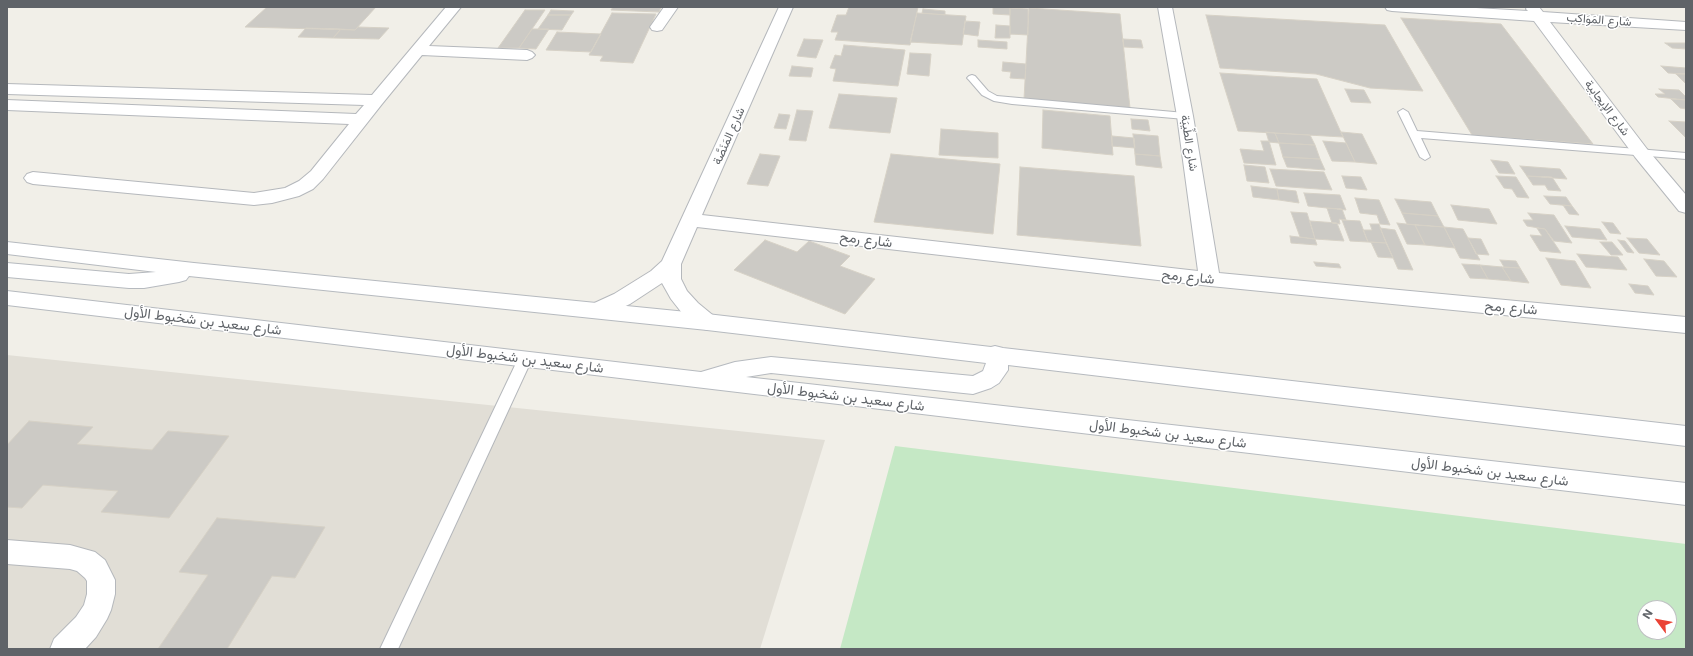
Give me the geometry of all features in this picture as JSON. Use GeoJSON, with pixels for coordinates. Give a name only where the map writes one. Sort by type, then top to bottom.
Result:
{"type":"FeatureCollection","features":[{"type":"Feature","properties":{"kind":"street"},"geometry":{"type":"LineString","coordinates":[[33,178],[254,199],[272,197],[299,188],[306,185],[317,175],[376,100],[454,7]]}},
{"type":"Feature","properties":{"kind":"street"},"geometry":{"type":"LineString","coordinates":[[657,27],[671,7]]}},
{"type":"Feature","properties":{"kind":"street","name":"شارع المَنَصَّة"},"geometry":{"type":"LineString","coordinates":[[598,310],[634,292],[658,276],[671,264],[786,7]]}},
{"type":"Feature","properties":{"kind":"street","name":"شارع الطِّيبَة"},"geometry":{"type":"LineString","coordinates":[[1165,7],[1185,116],[1210,280]]}},
{"type":"Feature","properties":{"kind":"street","name":"شارع المَوَاكِب"},"geometry":{"type":"LineString","coordinates":[[1392,7],[1535,12],[1686,26]]}},
{"type":"Feature","properties":{"kind":"street","name":"شارع الإيجابية"},"geometry":{"type":"LineString","coordinates":[[1535,12],[1641,153],[1686,207]]}},
{"type":"Feature","properties":{"kind":"street"},"geometry":{"type":"LineString","coordinates":[[419,50],[527,55]]}},
{"type":"Feature","properties":{"kind":"street"},"geometry":{"type":"LineString","coordinates":[[7,89],[376,100]]}},
{"type":"Feature","properties":{"kind":"street"},"geometry":{"type":"LineString","coordinates":[[7,105],[361,119]]}},
{"type":"Feature","properties":{"kind":"street","name":"شارع رمح"},"geometry":{"type":"LineString","coordinates":[[691,220],[1210,280],[1686,325]]}},
{"type":"Feature","properties":{"kind":"street"},"geometry":{"type":"LineString","coordinates":[[7,248],[194,270],[598,310],[995,354],[1686,436]]}},
{"type":"Feature","properties":{"kind":"street"},"geometry":{"type":"LineString","coordinates":[[671,264],[672,279],[678,294],[690,308],[707,322]]}},
{"type":"Feature","properties":{"kind":"street"},"geometry":{"type":"LineString","coordinates":[[7,270],[129,281],[161,279],[194,270]]}},
{"type":"Feature","properties":{"kind":"street","name":"شارع سعيد بن شخبوط الأول"},"geometry":{"type":"LineString","coordinates":[[7,298],[699,380],[1686,494]]}},
{"type":"Feature","properties":{"kind":"street"},"geometry":{"type":"LineString","coordinates":[[699,380],[735,370],[771,365],[973,385],[983,382],[991,377],[996,370],[997,362],[995,354]]}},
{"type":"Feature","properties":{"kind":"street"},"geometry":{"type":"LineString","coordinates":[[7,552],[70,557],[85,561],[95,569],[101,580],[101,594],[97,610],[86,627],[65,649]]}},
{"type":"Feature","properties":{"kind":"lane"},"geometry":{"type":"LineString","coordinates":[[972,78],[985,93],[994,98],[1012,101],[1185,116]]}},
{"type":"Feature","properties":{"kind":"lane"},"geometry":{"type":"LineString","coordinates":[[1403,112],[1426,157]]}},
{"type":"Feature","properties":{"kind":"lane"},"geometry":{"type":"LineString","coordinates":[[1414,134],[1686,156]]}},
{"type":"Feature","properties":{"kind":"lane"},"geometry":{"type":"LineString","coordinates":[[389,649],[525,359]]}},
{"type":"Feature","properties":{"kind":"shaded area"},"geometry":{"type":"Polygon","coordinates":[[[7,355],[825,440],[760,649],[7,649],[7,355]]]}},
{"type":"Feature","properties":{"kind":"green space"},"geometry":{"type":"Polygon","coordinates":[[[895,446],[1686,544],[1686,649],[840,649],[895,446]]]}},
{"type":"Feature","properties":{"kind":"building"},"geometry":{"type":"Polygon","coordinates":[[[267,7],[376,7],[355,30],[245,27],[267,7]]]}},
{"type":"Feature","properties":{"kind":"building"},"geometry":{"type":"Polygon","coordinates":[[[613,7],[661,7],[659,12],[611,10],[613,7]]]}},
{"type":"Feature","properties":{"kind":"building"},"geometry":{"type":"Polygon","coordinates":[[[849,7],[918,7],[910,45],[835,40],[838,32],[831,32],[837,15],[846,15],[849,7]]]}},
{"type":"Feature","properties":{"kind":"building"},"geometry":{"type":"Polygon","coordinates":[[[993,7],[1010,8],[1010,15],[993,14],[993,7]]]}},
{"type":"Feature","properties":{"kind":"building"},"geometry":{"type":"Polygon","coordinates":[[[1010,8],[1028,9],[1028,35],[1010,34],[1010,8]]]}},
{"type":"Feature","properties":{"kind":"building"},"geometry":{"type":"Polygon","coordinates":[[[1029,8],[1120,14],[1130,108],[1024,99],[1029,8]]]}},
{"type":"Feature","properties":{"kind":"building"},"geometry":{"type":"Polygon","coordinates":[[[923,9],[945,11],[945,15],[922,13],[923,9]]]}},
{"type":"Feature","properties":{"kind":"building"},"geometry":{"type":"Polygon","coordinates":[[[525,10],[545,10],[519,48],[498,48],[525,10]]]}},
{"type":"Feature","properties":{"kind":"building"},"geometry":{"type":"Polygon","coordinates":[[[551,10],[574,11],[571,15],[548,15],[551,10]]]}},
{"type":"Feature","properties":{"kind":"building"},"geometry":{"type":"Polygon","coordinates":[[[612,13],[656,14],[633,63],[600,61],[603,56],[589,55],[612,13]]]}},
{"type":"Feature","properties":{"kind":"building"},"geometry":{"type":"Polygon","coordinates":[[[917,13],[966,16],[962,45],[910,42],[917,13]]]}},
{"type":"Feature","properties":{"kind":"building"},"geometry":{"type":"Polygon","coordinates":[[[548,15],[571,15],[562,30],[538,29],[548,15]]]}},
{"type":"Feature","properties":{"kind":"building"},"geometry":{"type":"Polygon","coordinates":[[[1206,15],[1385,25],[1423,91],[1370,88],[1316,74],[1220,68],[1206,15]]]}},
{"type":"Feature","properties":{"kind":"building"},"geometry":{"type":"Polygon","coordinates":[[[1401,18],[1501,24],[1593,144],[1472,135],[1401,18]]]}},
{"type":"Feature","properties":{"kind":"building"},"geometry":{"type":"Polygon","coordinates":[[[965,21],[980,22],[978,36],[963,34],[965,21]]]}},
{"type":"Feature","properties":{"kind":"building"},"geometry":{"type":"Polygon","coordinates":[[[996,25],[1010,26],[1010,38],[995,38],[996,25]]]}},
{"type":"Feature","properties":{"kind":"building"},"geometry":{"type":"Polygon","coordinates":[[[358,27],[389,28],[379,39],[333,38],[341,29],[355,30],[358,27]]]}},
{"type":"Feature","properties":{"kind":"building"},"geometry":{"type":"Polygon","coordinates":[[[306,28],[341,29],[333,38],[298,37],[306,28]]]}},
{"type":"Feature","properties":{"kind":"building"},"geometry":{"type":"Polygon","coordinates":[[[532,29],[549,29],[536,49],[519,48],[532,29]]]}},
{"type":"Feature","properties":{"kind":"building"},"geometry":{"type":"Polygon","coordinates":[[[557,32],[601,34],[591,52],[546,50],[557,32]]]}},
{"type":"Feature","properties":{"kind":"building"},"geometry":{"type":"Polygon","coordinates":[[[804,39],[823,40],[816,58],[797,56],[804,39]]]}},
{"type":"Feature","properties":{"kind":"building"},"geometry":{"type":"Polygon","coordinates":[[[1123,39],[1141,40],[1143,48],[1124,47],[1123,39]]]}},
{"type":"Feature","properties":{"kind":"building"},"geometry":{"type":"Polygon","coordinates":[[[978,40],[1007,42],[1007,49],[978,47],[978,40]]]}},
{"type":"Feature","properties":{"kind":"building"},"geometry":{"type":"Polygon","coordinates":[[[1665,43],[1686,43],[1686,49],[1672,48],[1665,43]]]}},
{"type":"Feature","properties":{"kind":"building"},"geometry":{"type":"Polygon","coordinates":[[[844,45],[905,50],[898,86],[833,81],[836,69],[830,68],[835,55],[841,56],[844,45]]]}},
{"type":"Feature","properties":{"kind":"building"},"geometry":{"type":"Polygon","coordinates":[[[910,53],[931,54],[929,76],[907,74],[910,53]]]}},
{"type":"Feature","properties":{"kind":"building"},"geometry":{"type":"Polygon","coordinates":[[[1003,62],[1026,64],[1025,79],[1010,78],[1011,72],[1002,71],[1003,62]]]}},
{"type":"Feature","properties":{"kind":"building"},"geometry":{"type":"Polygon","coordinates":[[[792,66],[813,68],[811,77],[789,76],[792,66]]]}},
{"type":"Feature","properties":{"kind":"building"},"geometry":{"type":"Polygon","coordinates":[[[1661,66],[1686,68],[1686,74],[1668,73],[1661,66]]]}},
{"type":"Feature","properties":{"kind":"building"},"geometry":{"type":"Polygon","coordinates":[[[1220,73],[1317,79],[1343,137],[1238,131],[1220,73]]]}},
{"type":"Feature","properties":{"kind":"building"},"geometry":{"type":"Polygon","coordinates":[[[1676,74],[1686,74],[1686,84],[1676,74]]]}},
{"type":"Feature","properties":{"kind":"building"},"geometry":{"type":"Polygon","coordinates":[[[1345,89],[1364,90],[1371,103],[1351,102],[1345,89]]]}},
{"type":"Feature","properties":{"kind":"building"},"geometry":{"type":"Polygon","coordinates":[[[1659,89],[1679,90],[1686,97],[1686,100],[1658,97],[1655,94],[1665,94],[1659,89]]]}},
{"type":"Feature","properties":{"kind":"building"},"geometry":{"type":"Polygon","coordinates":[[[839,94],[897,98],[890,133],[829,128],[839,94]]]}},
{"type":"Feature","properties":{"kind":"building"},"geometry":{"type":"Polygon","coordinates":[[[1671,99],[1686,100],[1686,109],[1680,108],[1671,99]]]}},
{"type":"Feature","properties":{"kind":"building"},"geometry":{"type":"Polygon","coordinates":[[[797,110],[813,111],[806,141],[789,140],[797,110]]]}},
{"type":"Feature","properties":{"kind":"building"},"geometry":{"type":"Polygon","coordinates":[[[1043,110],[1110,116],[1113,155],[1042,148],[1043,110]]]}},
{"type":"Feature","properties":{"kind":"building"},"geometry":{"type":"Polygon","coordinates":[[[779,114],[790,115],[786,129],[774,128],[779,114]]]}},
{"type":"Feature","properties":{"kind":"building"},"geometry":{"type":"Polygon","coordinates":[[[1131,119],[1148,120],[1150,131],[1132,129],[1131,119]]]}},
{"type":"Feature","properties":{"kind":"building"},"geometry":{"type":"Polygon","coordinates":[[[1669,121],[1686,122],[1686,138],[1669,121]]]}},
{"type":"Feature","properties":{"kind":"building"},"geometry":{"type":"Polygon","coordinates":[[[941,129],[998,133],[998,158],[939,155],[941,129]]]}},
{"type":"Feature","properties":{"kind":"building"},"geometry":{"type":"Polygon","coordinates":[[[1266,132],[1275,133],[1279,143],[1269,142],[1266,132]]]}},
{"type":"Feature","properties":{"kind":"building"},"geometry":{"type":"Polygon","coordinates":[[[1341,132],[1362,134],[1377,164],[1355,162],[1341,132]]]}},
{"type":"Feature","properties":{"kind":"building"},"geometry":{"type":"Polygon","coordinates":[[[1275,133],[1310,135],[1315,145],[1279,143],[1275,133]]]}},
{"type":"Feature","properties":{"kind":"building"},"geometry":{"type":"Polygon","coordinates":[[[1133,134],[1158,136],[1160,156],[1135,154],[1133,134]]]}},
{"type":"Feature","properties":{"kind":"building"},"geometry":{"type":"Polygon","coordinates":[[[1112,136],[1134,138],[1135,148],[1112,146],[1112,136]]]}},
{"type":"Feature","properties":{"kind":"building"},"geometry":{"type":"Polygon","coordinates":[[[1261,141],[1269,141],[1276,165],[1244,163],[1240,149],[1264,151],[1261,141]]]}},
{"type":"Feature","properties":{"kind":"building"},"geometry":{"type":"Polygon","coordinates":[[[1323,141],[1346,143],[1355,162],[1332,161],[1323,141]]]}},
{"type":"Feature","properties":{"kind":"building"},"geometry":{"type":"Polygon","coordinates":[[[1279,143],[1315,145],[1320,159],[1283,157],[1279,143]]]}},
{"type":"Feature","properties":{"kind":"building"},"geometry":{"type":"Polygon","coordinates":[[[760,154],[780,156],[768,186],[747,184],[760,154]]]}},
{"type":"Feature","properties":{"kind":"building"},"geometry":{"type":"Polygon","coordinates":[[[891,154],[1000,164],[993,234],[874,222],[891,154]]]}},
{"type":"Feature","properties":{"kind":"building"},"geometry":{"type":"Polygon","coordinates":[[[1135,154],[1160,156],[1162,168],[1136,165],[1135,154]]]}},
{"type":"Feature","properties":{"kind":"building"},"geometry":{"type":"Polygon","coordinates":[[[1283,157],[1320,159],[1325,170],[1287,167],[1283,157]]]}},
{"type":"Feature","properties":{"kind":"building"},"geometry":{"type":"Polygon","coordinates":[[[1491,160],[1508,162],[1515,174],[1499,173],[1491,160]]]}},
{"type":"Feature","properties":{"kind":"building"},"geometry":{"type":"Polygon","coordinates":[[[1244,165],[1265,167],[1269,183],[1247,181],[1244,165]]]}},
{"type":"Feature","properties":{"kind":"building"},"geometry":{"type":"Polygon","coordinates":[[[1520,166],[1560,169],[1567,179],[1527,176],[1520,166]]]}},
{"type":"Feature","properties":{"kind":"building"},"geometry":{"type":"Polygon","coordinates":[[[1020,167],[1134,176],[1141,246],[1017,235],[1020,167]]]}},
{"type":"Feature","properties":{"kind":"building"},"geometry":{"type":"Polygon","coordinates":[[[1270,169],[1324,172],[1332,190],[1276,186],[1270,169]]]}},
{"type":"Feature","properties":{"kind":"building"},"geometry":{"type":"Polygon","coordinates":[[[1342,176],[1361,177],[1367,190],[1346,188],[1342,176]]]}},
{"type":"Feature","properties":{"kind":"building"},"geometry":{"type":"Polygon","coordinates":[[[1496,176],[1516,177],[1529,198],[1517,197],[1512,189],[1504,188],[1496,176]]]}},
{"type":"Feature","properties":{"kind":"building"},"geometry":{"type":"Polygon","coordinates":[[[1527,176],[1552,177],[1561,191],[1548,190],[1545,185],[1533,185],[1527,176]]]}},
{"type":"Feature","properties":{"kind":"building"},"geometry":{"type":"Polygon","coordinates":[[[1251,186],[1277,189],[1279,200],[1253,197],[1251,186]]]}},
{"type":"Feature","properties":{"kind":"building"},"geometry":{"type":"Polygon","coordinates":[[[1277,189],[1296,191],[1299,203],[1279,200],[1277,189]]]}},
{"type":"Feature","properties":{"kind":"building"},"geometry":{"type":"Polygon","coordinates":[[[1304,193],[1340,195],[1346,210],[1308,206],[1304,193]]]}},
{"type":"Feature","properties":{"kind":"building"},"geometry":{"type":"Polygon","coordinates":[[[1544,196],[1566,197],[1572,206],[1550,204],[1544,196]]]}},
{"type":"Feature","properties":{"kind":"building"},"geometry":{"type":"Polygon","coordinates":[[[1355,198],[1379,200],[1390,225],[1380,224],[1377,215],[1360,213],[1355,198]]]}},
{"type":"Feature","properties":{"kind":"building"},"geometry":{"type":"Polygon","coordinates":[[[1395,199],[1431,202],[1438,216],[1402,213],[1395,199]]]}},
{"type":"Feature","properties":{"kind":"building"},"geometry":{"type":"Polygon","coordinates":[[[1451,205],[1489,209],[1497,224],[1458,220],[1451,205]]]}},
{"type":"Feature","properties":{"kind":"building"},"geometry":{"type":"Polygon","coordinates":[[[1563,205],[1572,206],[1579,215],[1569,214],[1563,205]]]}},
{"type":"Feature","properties":{"kind":"building"},"geometry":{"type":"Polygon","coordinates":[[[1327,208],[1342,209],[1346,220],[1339,219],[1340,224],[1332,223],[1327,208]]]}},
{"type":"Feature","properties":{"kind":"building"},"geometry":{"type":"Polygon","coordinates":[[[1291,212],[1307,213],[1315,239],[1300,237],[1291,212]]]}},
{"type":"Feature","properties":{"kind":"building"},"geometry":{"type":"Polygon","coordinates":[[[1402,213],[1438,216],[1444,227],[1407,224],[1402,213]]]}},
{"type":"Feature","properties":{"kind":"building"},"geometry":{"type":"Polygon","coordinates":[[[1528,213],[1554,215],[1572,243],[1554,241],[1545,229],[1527,226],[1523,220],[1533,220],[1528,213]]]}},
{"type":"Feature","properties":{"kind":"building"},"geometry":{"type":"Polygon","coordinates":[[[1342,220],[1360,221],[1368,242],[1350,241],[1342,220]]]}},
{"type":"Feature","properties":{"kind":"building"},"geometry":{"type":"Polygon","coordinates":[[[1310,221],[1337,223],[1344,241],[1315,239],[1310,221]]]}},
{"type":"Feature","properties":{"kind":"building"},"geometry":{"type":"Polygon","coordinates":[[[1602,222],[1613,223],[1621,234],[1610,233],[1602,222]]]}},
{"type":"Feature","properties":{"kind":"building"},"geometry":{"type":"Polygon","coordinates":[[[1397,223],[1415,225],[1425,245],[1407,244],[1397,223]]]}},
{"type":"Feature","properties":{"kind":"building"},"geometry":{"type":"Polygon","coordinates":[[[1370,224],[1379,224],[1386,243],[1368,242],[1363,230],[1372,230],[1370,224]]]}},
{"type":"Feature","properties":{"kind":"building"},"geometry":{"type":"Polygon","coordinates":[[[1415,225],[1444,227],[1455,248],[1425,245],[1415,225]]]}},
{"type":"Feature","properties":{"kind":"building"},"geometry":{"type":"Polygon","coordinates":[[[1565,226],[1600,229],[1607,240],[1572,237],[1565,226]]]}},
{"type":"Feature","properties":{"kind":"building"},"geometry":{"type":"Polygon","coordinates":[[[1444,227],[1463,229],[1480,260],[1460,258],[1444,227]]]}},
{"type":"Feature","properties":{"kind":"building"},"geometry":{"type":"Polygon","coordinates":[[[1380,228],[1395,230],[1413,270],[1398,269],[1380,228]]]}},
{"type":"Feature","properties":{"kind":"building"},"geometry":{"type":"Polygon","coordinates":[[[1537,228],[1545,229],[1561,253],[1540,251],[1530,235],[1542,236],[1537,228]]]}},
{"type":"Feature","properties":{"kind":"building"},"geometry":{"type":"Polygon","coordinates":[[[1290,236],[1315,239],[1317,245],[1291,243],[1290,236]]]}},
{"type":"Feature","properties":{"kind":"building"},"geometry":{"type":"Polygon","coordinates":[[[1468,238],[1481,239],[1489,255],[1476,254],[1468,238]]]}},
{"type":"Feature","properties":{"kind":"building"},"geometry":{"type":"Polygon","coordinates":[[[1627,238],[1647,239],[1660,255],[1639,253],[1627,238]]]}},
{"type":"Feature","properties":{"kind":"building"},"geometry":{"type":"Polygon","coordinates":[[[765,240],[797,252],[809,241],[850,256],[840,266],[875,279],[845,314],[734,270],[765,240]]]}},
{"type":"Feature","properties":{"kind":"building"},"geometry":{"type":"Polygon","coordinates":[[[1618,240],[1625,241],[1634,253],[1627,252],[1618,240]]]}},
{"type":"Feature","properties":{"kind":"building"},"geometry":{"type":"Polygon","coordinates":[[[1371,242],[1386,243],[1393,258],[1378,257],[1371,242]]]}},
{"type":"Feature","properties":{"kind":"building"},"geometry":{"type":"Polygon","coordinates":[[[1600,242],[1612,242],[1623,255],[1611,255],[1600,242]]]}},
{"type":"Feature","properties":{"kind":"building"},"geometry":{"type":"Polygon","coordinates":[[[1577,254],[1618,257],[1627,270],[1586,267],[1577,254]]]}},
{"type":"Feature","properties":{"kind":"building"},"geometry":{"type":"Polygon","coordinates":[[[1546,258],[1575,261],[1591,288],[1561,285],[1546,258]]]}},
{"type":"Feature","properties":{"kind":"building"},"geometry":{"type":"Polygon","coordinates":[[[1644,259],[1664,261],[1677,277],[1656,276],[1644,259]]]}},
{"type":"Feature","properties":{"kind":"building"},"geometry":{"type":"Polygon","coordinates":[[[1500,260],[1516,261],[1520,268],[1504,267],[1500,260]]]}},
{"type":"Feature","properties":{"kind":"building"},"geometry":{"type":"Polygon","coordinates":[[[1314,262],[1339,264],[1341,268],[1316,266],[1314,262]]]}},
{"type":"Feature","properties":{"kind":"building"},"geometry":{"type":"Polygon","coordinates":[[[1462,264],[1480,265],[1488,279],[1470,278],[1462,264]]]}},
{"type":"Feature","properties":{"kind":"building"},"geometry":{"type":"Polygon","coordinates":[[[1480,265],[1502,267],[1511,281],[1488,279],[1480,265]]]}},
{"type":"Feature","properties":{"kind":"building"},"geometry":{"type":"Polygon","coordinates":[[[1502,267],[1520,268],[1529,283],[1511,281],[1502,267]]]}},
{"type":"Feature","properties":{"kind":"building"},"geometry":{"type":"Polygon","coordinates":[[[1629,284],[1648,286],[1654,295],[1635,293],[1629,284]]]}},
{"type":"Feature","properties":{"kind":"building"},"geometry":{"type":"Polygon","coordinates":[[[29,421],[93,427],[77,444],[152,450],[168,431],[229,436],[169,518],[101,512],[118,491],[43,485],[22,508],[7,507],[7,445],[29,421]]]}},
{"type":"Feature","properties":{"kind":"building"},"geometry":{"type":"Polygon","coordinates":[[[217,518],[325,527],[295,578],[272,576],[227,649],[158,649],[208,575],[179,572],[217,518]]]}}]}
